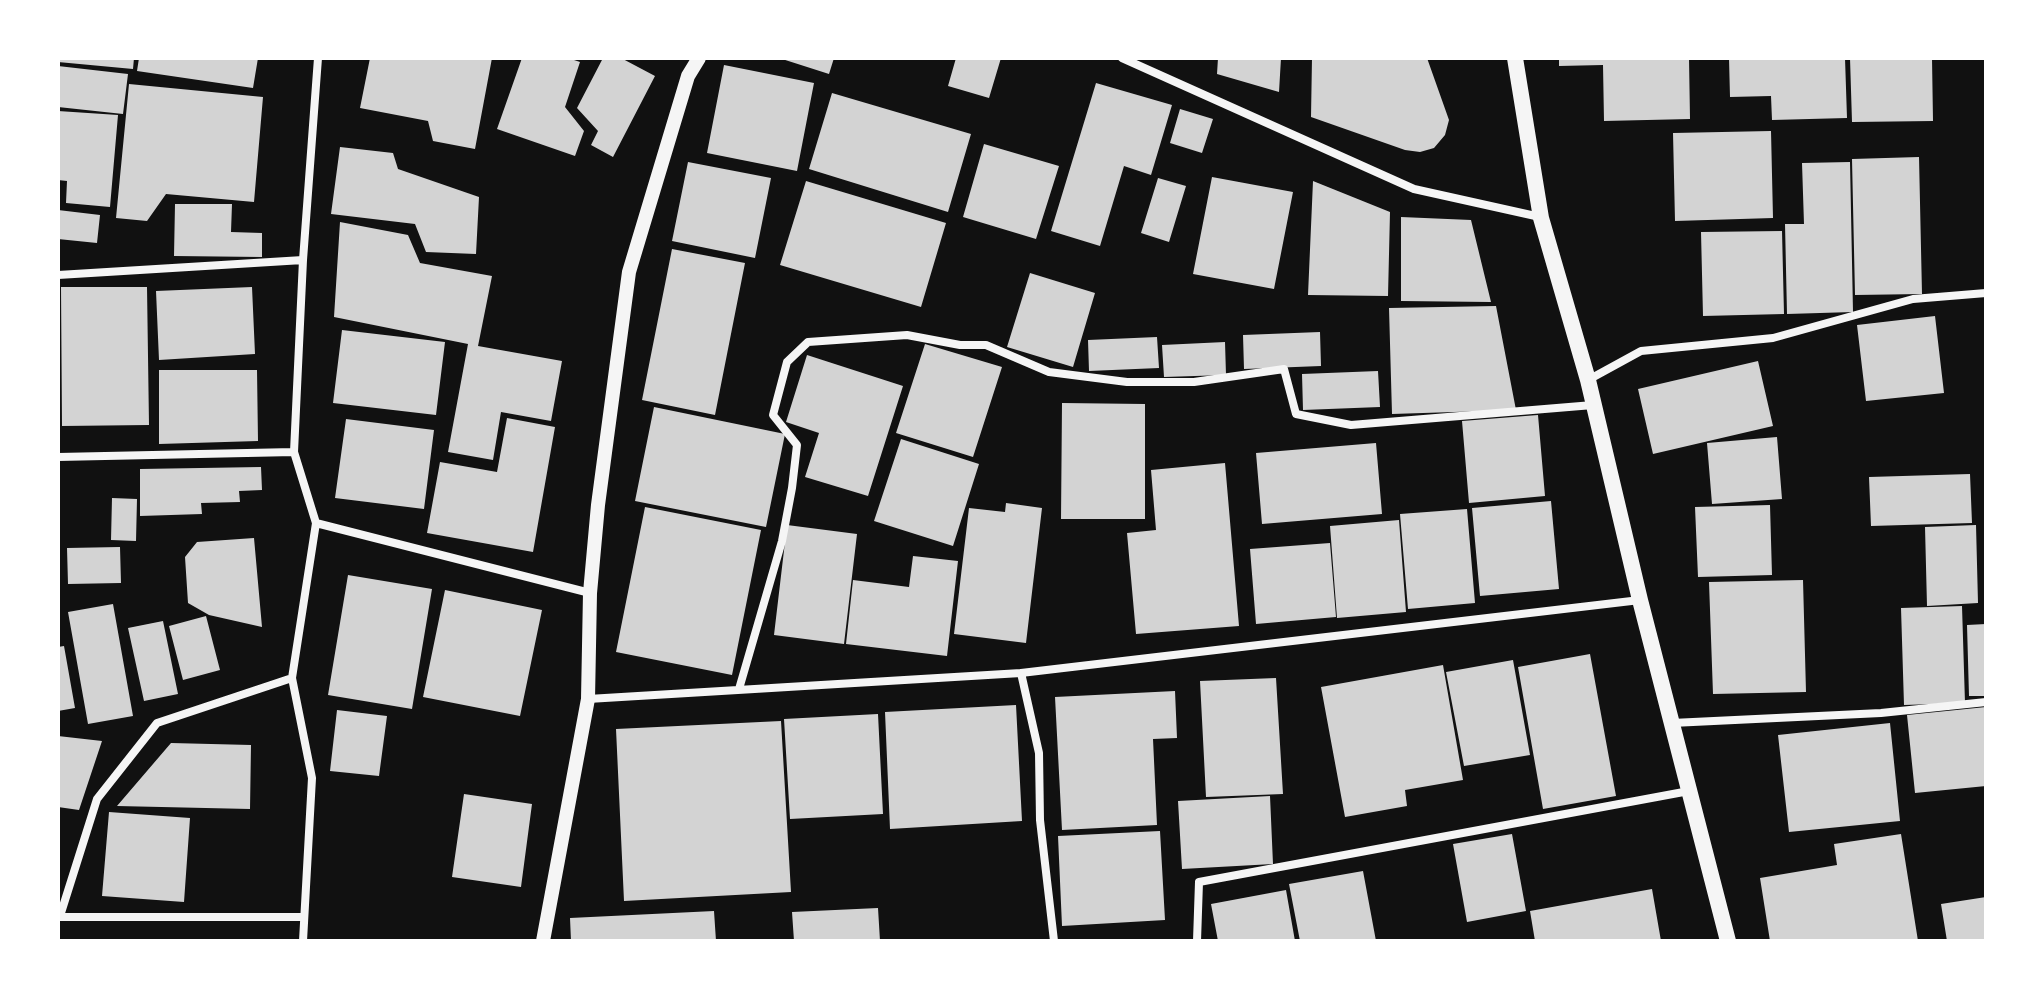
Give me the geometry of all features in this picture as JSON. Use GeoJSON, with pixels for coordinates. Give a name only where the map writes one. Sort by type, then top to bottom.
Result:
{"type":"FeatureCollection","features":[{"type":"Feature","properties":{"kind":"main road"},"geometry":{"type":"LineString","coordinates":[[1515,58],[1541,218],[1588,380],[1640,600],[1728,941]]}},
{"type":"Feature","properties":{"kind":"street"},"geometry":{"type":"LineString","coordinates":[[303,941],[312,778],[292,678],[316,523],[294,452],[303,260],[318,58]]}},
{"type":"Feature","properties":{"kind":"street"},"geometry":{"type":"LineString","coordinates":[[543,941],[588,699],[590,593],[598,505],[629,272],[688,76],[699,58]]}},
{"type":"Feature","properties":{"kind":"street"},"geometry":{"type":"LineString","coordinates":[[1122,58],[1414,189],[1541,218]]}},
{"type":"Feature","properties":{"kind":"street"},"geometry":{"type":"LineString","coordinates":[[58,275],[303,260]]}},
{"type":"Feature","properties":{"kind":"street"},"geometry":{"type":"LineString","coordinates":[[1588,380],[1641,351],[1773,338],[1913,299],[1986,293]]}},
{"type":"Feature","properties":{"kind":"street"},"geometry":{"type":"LineString","coordinates":[[739,689],[782,541],[792,488],[797,445],[773,415],[787,362],[808,342],[907,335],[960,345],[986,345],[1049,372],[1127,382],[1194,382],[1284,369],[1296,414],[1351,425],[1594,405]]}},
{"type":"Feature","properties":{"kind":"street"},"geometry":{"type":"LineString","coordinates":[[58,457],[294,452]]}},
{"type":"Feature","properties":{"kind":"street"},"geometry":{"type":"LineString","coordinates":[[316,523],[590,593]]}},
{"type":"Feature","properties":{"kind":"street"},"geometry":{"type":"LineString","coordinates":[[588,699],[1021,673],[1640,600]]}},
{"type":"Feature","properties":{"kind":"street"},"geometry":{"type":"LineString","coordinates":[[1021,673],[1039,753],[1040,820],[1054,941]]}},
{"type":"Feature","properties":{"kind":"street"},"geometry":{"type":"LineString","coordinates":[[292,678],[157,723],[97,799],[59,916],[303,917]]}},
{"type":"Feature","properties":{"kind":"street"},"geometry":{"type":"LineString","coordinates":[[1672,723],[1881,713],[1986,702]]}},
{"type":"Feature","properties":{"kind":"street"},"geometry":{"type":"LineString","coordinates":[[1197,941],[1199,882],[1689,791]]}},
{"type":"Feature","properties":{"kind":"building"},"geometry":{"type":"Polygon","coordinates":[[[58,58],[134,58],[133,69],[58,62],[58,58]]]}},
{"type":"Feature","properties":{"kind":"building"},"geometry":{"type":"Polygon","coordinates":[[[139,58],[258,58],[253,88],[137,71],[139,58]]]}},
{"type":"Feature","properties":{"kind":"building"},"geometry":{"type":"Polygon","coordinates":[[[370,58],[492,58],[475,149],[433,141],[428,121],[360,108],[370,58]]]}},
{"type":"Feature","properties":{"kind":"building"},"geometry":{"type":"Polygon","coordinates":[[[522,58],[568,58],[580,62],[565,107],[584,131],[575,156],[497,129],[522,58]]]}},
{"type":"Feature","properties":{"kind":"building"},"geometry":{"type":"Polygon","coordinates":[[[603,58],[621,58],[655,76],[613,157],[591,145],[598,131],[577,108],[603,58]]]}},
{"type":"Feature","properties":{"kind":"building"},"geometry":{"type":"Polygon","coordinates":[[[779,58],[834,58],[829,74],[779,58]]]}},
{"type":"Feature","properties":{"kind":"building"},"geometry":{"type":"Polygon","coordinates":[[[956,58],[1001,58],[989,98],[948,86],[956,58]]]}},
{"type":"Feature","properties":{"kind":"building"},"geometry":{"type":"Polygon","coordinates":[[[1218,58],[1281,58],[1279,92],[1217,74],[1218,58]]]}},
{"type":"Feature","properties":{"kind":"building"},"geometry":{"type":"Polygon","coordinates":[[[1312,58],[1427,58],[1449,120],[1445,135],[1434,148],[1420,152],[1405,150],[1311,117],[1312,58]]]}},
{"type":"Feature","properties":{"kind":"building"},"geometry":{"type":"Polygon","coordinates":[[[1559,58],[1689,58],[1690,119],[1604,121],[1603,65],[1559,66],[1559,58]]]}},
{"type":"Feature","properties":{"kind":"building"},"geometry":{"type":"Polygon","coordinates":[[[1729,58],[1845,58],[1847,118],[1772,120],[1771,96],[1730,97],[1729,58]]]}},
{"type":"Feature","properties":{"kind":"building"},"geometry":{"type":"Polygon","coordinates":[[[1850,58],[1932,58],[1933,121],[1852,122],[1850,58]]]}},
{"type":"Feature","properties":{"kind":"building"},"geometry":{"type":"Polygon","coordinates":[[[724,65],[814,83],[797,171],[707,153],[724,65]]]}},
{"type":"Feature","properties":{"kind":"building"},"geometry":{"type":"Polygon","coordinates":[[[58,66],[128,74],[123,114],[58,107],[58,66]]]}},
{"type":"Feature","properties":{"kind":"building"},"geometry":{"type":"Polygon","coordinates":[[[1096,83],[1172,105],[1151,175],[1124,166],[1100,246],[1051,231],[1096,83]]]}},
{"type":"Feature","properties":{"kind":"building"},"geometry":{"type":"Polygon","coordinates":[[[129,84],[263,97],[254,202],[166,194],[147,221],[116,218],[129,84]]]}},
{"type":"Feature","properties":{"kind":"building"},"geometry":{"type":"Polygon","coordinates":[[[832,93],[971,134],[948,212],[809,169],[832,93]]]}},
{"type":"Feature","properties":{"kind":"building"},"geometry":{"type":"Polygon","coordinates":[[[1180,109],[1213,119],[1202,153],[1170,143],[1180,109]]]}},
{"type":"Feature","properties":{"kind":"building"},"geometry":{"type":"Polygon","coordinates":[[[58,111],[118,115],[110,207],[66,203],[67,181],[58,180],[58,111]]]}},
{"type":"Feature","properties":{"kind":"building"},"geometry":{"type":"Polygon","coordinates":[[[1771,131],[1773,218],[1675,221],[1673,133],[1771,131]]]}},
{"type":"Feature","properties":{"kind":"building"},"geometry":{"type":"Polygon","coordinates":[[[984,144],[1059,166],[1036,239],[963,217],[984,144]]]}},
{"type":"Feature","properties":{"kind":"building"},"geometry":{"type":"Polygon","coordinates":[[[340,147],[393,153],[398,169],[479,197],[476,254],[426,252],[415,224],[331,214],[340,147]]]}},
{"type":"Feature","properties":{"kind":"building"},"geometry":{"type":"Polygon","coordinates":[[[1919,157],[1922,294],[1855,295],[1852,159],[1919,157]]]}},
{"type":"Feature","properties":{"kind":"building"},"geometry":{"type":"Polygon","coordinates":[[[688,162],[771,178],[755,258],[672,241],[688,162]]]}},
{"type":"Feature","properties":{"kind":"building"},"geometry":{"type":"Polygon","coordinates":[[[1850,162],[1853,312],[1787,314],[1785,224],[1804,224],[1802,163],[1850,162]]]}},
{"type":"Feature","properties":{"kind":"building"},"geometry":{"type":"Polygon","coordinates":[[[1212,177],[1293,192],[1274,289],[1193,274],[1212,177]]]}},
{"type":"Feature","properties":{"kind":"building"},"geometry":{"type":"Polygon","coordinates":[[[1158,178],[1186,186],[1169,242],[1141,233],[1158,178]]]}},
{"type":"Feature","properties":{"kind":"building"},"geometry":{"type":"Polygon","coordinates":[[[806,181],[946,223],[921,307],[780,265],[806,181]]]}},
{"type":"Feature","properties":{"kind":"building"},"geometry":{"type":"Polygon","coordinates":[[[1313,181],[1390,212],[1388,296],[1308,295],[1313,181]]]}},
{"type":"Feature","properties":{"kind":"building"},"geometry":{"type":"Polygon","coordinates":[[[175,204],[232,204],[231,232],[262,233],[262,257],[174,256],[175,204]]]}},
{"type":"Feature","properties":{"kind":"building"},"geometry":{"type":"Polygon","coordinates":[[[58,210],[100,215],[97,243],[58,239],[58,210]]]}},
{"type":"Feature","properties":{"kind":"building"},"geometry":{"type":"Polygon","coordinates":[[[1401,217],[1471,220],[1491,302],[1401,301],[1401,217]]]}},
{"type":"Feature","properties":{"kind":"building"},"geometry":{"type":"Polygon","coordinates":[[[340,222],[408,235],[420,263],[492,276],[478,346],[562,361],[551,421],[501,412],[493,460],[448,452],[468,344],[334,317],[340,222]]]}},
{"type":"Feature","properties":{"kind":"building"},"geometry":{"type":"Polygon","coordinates":[[[1782,231],[1784,314],[1703,316],[1701,232],[1782,231]]]}},
{"type":"Feature","properties":{"kind":"building"},"geometry":{"type":"Polygon","coordinates":[[[672,249],[745,263],[715,415],[642,400],[672,249]]]}},
{"type":"Feature","properties":{"kind":"building"},"geometry":{"type":"Polygon","coordinates":[[[1030,273],[1095,293],[1073,367],[1007,347],[1030,273]]]}},
{"type":"Feature","properties":{"kind":"building"},"geometry":{"type":"Polygon","coordinates":[[[61,287],[147,287],[149,425],[62,426],[61,287]]]}},
{"type":"Feature","properties":{"kind":"building"},"geometry":{"type":"Polygon","coordinates":[[[252,287],[255,354],[159,360],[156,291],[252,287]]]}},
{"type":"Feature","properties":{"kind":"building"},"geometry":{"type":"Polygon","coordinates":[[[1496,306],[1516,410],[1392,414],[1389,308],[1496,306]]]}},
{"type":"Feature","properties":{"kind":"building"},"geometry":{"type":"Polygon","coordinates":[[[1935,316],[1944,393],[1866,401],[1857,325],[1935,316]]]}},
{"type":"Feature","properties":{"kind":"building"},"geometry":{"type":"Polygon","coordinates":[[[342,330],[445,342],[436,415],[333,403],[342,330]]]}},
{"type":"Feature","properties":{"kind":"building"},"geometry":{"type":"Polygon","coordinates":[[[1320,332],[1321,366],[1244,369],[1243,335],[1320,332]]]}},
{"type":"Feature","properties":{"kind":"building"},"geometry":{"type":"Polygon","coordinates":[[[1157,337],[1159,368],[1089,371],[1088,340],[1157,337]]]}},
{"type":"Feature","properties":{"kind":"building"},"geometry":{"type":"Polygon","coordinates":[[[1225,342],[1226,375],[1164,377],[1162,345],[1225,342]]]}},
{"type":"Feature","properties":{"kind":"building"},"geometry":{"type":"Polygon","coordinates":[[[925,344],[1002,367],[973,457],[896,433],[925,344]]]}},
{"type":"Feature","properties":{"kind":"building"},"geometry":{"type":"Polygon","coordinates":[[[807,355],[903,386],[868,496],[805,477],[819,433],[786,422],[807,355]]]}},
{"type":"Feature","properties":{"kind":"building"},"geometry":{"type":"Polygon","coordinates":[[[1758,361],[1773,426],[1653,454],[1638,389],[1758,361]]]}},
{"type":"Feature","properties":{"kind":"building"},"geometry":{"type":"Polygon","coordinates":[[[159,370],[257,370],[258,441],[159,444],[159,370]]]}},
{"type":"Feature","properties":{"kind":"building"},"geometry":{"type":"Polygon","coordinates":[[[1378,371],[1380,407],[1303,410],[1302,374],[1378,371]]]}},
{"type":"Feature","properties":{"kind":"building"},"geometry":{"type":"Polygon","coordinates":[[[1062,403],[1145,404],[1145,519],[1061,519],[1062,403]]]}},
{"type":"Feature","properties":{"kind":"building"},"geometry":{"type":"Polygon","coordinates":[[[654,407],[785,434],[766,527],[635,501],[654,407]]]}},
{"type":"Feature","properties":{"kind":"building"},"geometry":{"type":"Polygon","coordinates":[[[1538,415],[1545,496],[1469,503],[1462,421],[1538,415]]]}},
{"type":"Feature","properties":{"kind":"building"},"geometry":{"type":"Polygon","coordinates":[[[507,418],[555,427],[533,552],[427,533],[440,462],[497,472],[507,418]]]}},
{"type":"Feature","properties":{"kind":"building"},"geometry":{"type":"Polygon","coordinates":[[[346,419],[434,430],[424,509],[335,498],[346,419]]]}},
{"type":"Feature","properties":{"kind":"building"},"geometry":{"type":"Polygon","coordinates":[[[1777,437],[1782,499],[1712,504],[1707,443],[1777,437]]]}},
{"type":"Feature","properties":{"kind":"building"},"geometry":{"type":"Polygon","coordinates":[[[901,439],[979,464],[953,546],[874,521],[901,439]]]}},
{"type":"Feature","properties":{"kind":"building"},"geometry":{"type":"Polygon","coordinates":[[[1376,443],[1382,514],[1262,524],[1256,453],[1376,443]]]}},
{"type":"Feature","properties":{"kind":"building"},"geometry":{"type":"Polygon","coordinates":[[[1225,463],[1239,626],[1136,634],[1127,533],[1156,530],[1151,470],[1225,463]]]}},
{"type":"Feature","properties":{"kind":"building"},"geometry":{"type":"Polygon","coordinates":[[[261,467],[262,490],[239,491],[240,502],[201,503],[202,514],[140,516],[140,469],[261,467]]]}},
{"type":"Feature","properties":{"kind":"building"},"geometry":{"type":"Polygon","coordinates":[[[1970,474],[1972,523],[1871,526],[1869,477],[1970,474]]]}},
{"type":"Feature","properties":{"kind":"building"},"geometry":{"type":"Polygon","coordinates":[[[112,498],[137,499],[136,541],[111,540],[112,498]]]}},
{"type":"Feature","properties":{"kind":"building"},"geometry":{"type":"Polygon","coordinates":[[[1551,501],[1559,589],[1480,596],[1472,508],[1551,501]]]}},
{"type":"Feature","properties":{"kind":"building"},"geometry":{"type":"Polygon","coordinates":[[[1006,503],[1042,508],[1026,643],[954,634],[969,508],[1005,512],[1006,503]]]}},
{"type":"Feature","properties":{"kind":"building"},"geometry":{"type":"Polygon","coordinates":[[[1770,505],[1772,575],[1698,577],[1695,507],[1770,505]]]}},
{"type":"Feature","properties":{"kind":"building"},"geometry":{"type":"Polygon","coordinates":[[[645,507],[761,530],[732,675],[616,652],[645,507]]]}},
{"type":"Feature","properties":{"kind":"building"},"geometry":{"type":"Polygon","coordinates":[[[1467,509],[1475,603],[1408,609],[1400,514],[1467,509]]]}},
{"type":"Feature","properties":{"kind":"building"},"geometry":{"type":"Polygon","coordinates":[[[1399,520],[1406,612],[1337,618],[1330,526],[1399,520]]]}},
{"type":"Feature","properties":{"kind":"building"},"geometry":{"type":"Polygon","coordinates":[[[787,525],[857,534],[844,644],[774,635],[787,525]]]}},
{"type":"Feature","properties":{"kind":"building"},"geometry":{"type":"Polygon","coordinates":[[[1976,525],[1978,603],[1927,606],[1925,527],[1976,525]]]}},
{"type":"Feature","properties":{"kind":"building"},"geometry":{"type":"Polygon","coordinates":[[[254,538],[262,627],[209,615],[188,603],[185,557],[197,542],[254,538]]]}},
{"type":"Feature","properties":{"kind":"building"},"geometry":{"type":"Polygon","coordinates":[[[1330,543],[1336,617],[1256,624],[1250,549],[1330,543]]]}},
{"type":"Feature","properties":{"kind":"building"},"geometry":{"type":"Polygon","coordinates":[[[120,547],[121,583],[68,584],[67,548],[120,547]]]}},
{"type":"Feature","properties":{"kind":"building"},"geometry":{"type":"Polygon","coordinates":[[[913,556],[958,561],[947,656],[846,644],[853,580],[909,587],[913,556]]]}},
{"type":"Feature","properties":{"kind":"building"},"geometry":{"type":"Polygon","coordinates":[[[348,575],[432,589],[412,709],[328,695],[348,575]]]}},
{"type":"Feature","properties":{"kind":"building"},"geometry":{"type":"Polygon","coordinates":[[[1803,580],[1806,692],[1713,694],[1709,582],[1803,580]]]}},
{"type":"Feature","properties":{"kind":"building"},"geometry":{"type":"Polygon","coordinates":[[[445,590],[542,610],[520,716],[423,697],[445,590]]]}},
{"type":"Feature","properties":{"kind":"building"},"geometry":{"type":"Polygon","coordinates":[[[113,604],[133,716],[88,724],[68,612],[113,604]]]}},
{"type":"Feature","properties":{"kind":"building"},"geometry":{"type":"Polygon","coordinates":[[[1962,606],[1965,703],[1904,705],[1901,608],[1962,606]]]}},
{"type":"Feature","properties":{"kind":"building"},"geometry":{"type":"Polygon","coordinates":[[[206,616],[220,670],[183,680],[169,626],[206,616]]]}},
{"type":"Feature","properties":{"kind":"building"},"geometry":{"type":"Polygon","coordinates":[[[163,621],[178,694],[144,701],[128,628],[163,621]]]}},
{"type":"Feature","properties":{"kind":"building"},"geometry":{"type":"Polygon","coordinates":[[[1986,624],[1986,696],[1969,696],[1967,625],[1986,624]]]}},
{"type":"Feature","properties":{"kind":"building"},"geometry":{"type":"Polygon","coordinates":[[[64,646],[75,708],[58,711],[58,647],[64,646]]]}},
{"type":"Feature","properties":{"kind":"building"},"geometry":{"type":"Polygon","coordinates":[[[1590,654],[1616,796],[1543,809],[1518,667],[1590,654]]]}},
{"type":"Feature","properties":{"kind":"building"},"geometry":{"type":"Polygon","coordinates":[[[1513,660],[1530,755],[1464,766],[1446,672],[1513,660]]]}},
{"type":"Feature","properties":{"kind":"building"},"geometry":{"type":"Polygon","coordinates":[[[1443,665],[1463,780],[1405,790],[1407,806],[1345,817],[1321,687],[1443,665]]]}},
{"type":"Feature","properties":{"kind":"building"},"geometry":{"type":"Polygon","coordinates":[[[1276,678],[1283,794],[1206,797],[1200,681],[1276,678]]]}},
{"type":"Feature","properties":{"kind":"building"},"geometry":{"type":"Polygon","coordinates":[[[1175,691],[1177,738],[1153,739],[1157,825],[1062,830],[1055,697],[1175,691]]]}},
{"type":"Feature","properties":{"kind":"building"},"geometry":{"type":"Polygon","coordinates":[[[1016,705],[1022,821],[890,829],[885,712],[1016,705]]]}},
{"type":"Feature","properties":{"kind":"building"},"geometry":{"type":"Polygon","coordinates":[[[1986,707],[1986,786],[1915,793],[1907,715],[1986,707]]]}},
{"type":"Feature","properties":{"kind":"building"},"geometry":{"type":"Polygon","coordinates":[[[337,710],[387,716],[379,776],[330,771],[337,710]]]}},
{"type":"Feature","properties":{"kind":"building"},"geometry":{"type":"Polygon","coordinates":[[[878,714],[883,814],[790,819],[784,719],[878,714]]]}},
{"type":"Feature","properties":{"kind":"building"},"geometry":{"type":"Polygon","coordinates":[[[781,721],[791,892],[624,901],[616,729],[781,721]]]}},
{"type":"Feature","properties":{"kind":"building"},"geometry":{"type":"Polygon","coordinates":[[[1890,723],[1900,821],[1789,832],[1778,735],[1890,723]]]}},
{"type":"Feature","properties":{"kind":"building"},"geometry":{"type":"Polygon","coordinates":[[[58,736],[102,741],[79,810],[58,807],[58,736]]]}},
{"type":"Feature","properties":{"kind":"building"},"geometry":{"type":"Polygon","coordinates":[[[171,743],[251,745],[250,809],[117,806],[171,743]]]}},
{"type":"Feature","properties":{"kind":"building"},"geometry":{"type":"Polygon","coordinates":[[[464,794],[532,804],[521,887],[452,877],[464,794]]]}},
{"type":"Feature","properties":{"kind":"building"},"geometry":{"type":"Polygon","coordinates":[[[1270,796],[1273,864],[1182,869],[1178,801],[1270,796]]]}},
{"type":"Feature","properties":{"kind":"building"},"geometry":{"type":"Polygon","coordinates":[[[109,812],[190,818],[184,902],[102,896],[109,812]]]}},
{"type":"Feature","properties":{"kind":"building"},"geometry":{"type":"Polygon","coordinates":[[[1160,831],[1165,920],[1062,926],[1058,836],[1160,831]]]}},
{"type":"Feature","properties":{"kind":"building"},"geometry":{"type":"Polygon","coordinates":[[[1512,834],[1526,911],[1467,922],[1453,844],[1512,834]]]}},
{"type":"Feature","properties":{"kind":"building"},"geometry":{"type":"Polygon","coordinates":[[[1901,834],[1918,941],[1770,941],[1760,878],[1837,865],[1834,844],[1901,834]]]}},
{"type":"Feature","properties":{"kind":"building"},"geometry":{"type":"Polygon","coordinates":[[[1363,871],[1376,941],[1300,941],[1289,884],[1363,871]]]}},
{"type":"Feature","properties":{"kind":"building"},"geometry":{"type":"Polygon","coordinates":[[[1652,889],[1661,941],[1535,941],[1530,911],[1652,889]]]}},
{"type":"Feature","properties":{"kind":"building"},"geometry":{"type":"Polygon","coordinates":[[[1286,890],[1295,941],[1218,941],[1211,904],[1286,890]]]}},
{"type":"Feature","properties":{"kind":"building"},"geometry":{"type":"Polygon","coordinates":[[[1986,897],[1986,941],[1947,941],[1941,904],[1986,897]]]}},
{"type":"Feature","properties":{"kind":"building"},"geometry":{"type":"Polygon","coordinates":[[[878,908],[880,941],[794,941],[792,912],[878,908]]]}},
{"type":"Feature","properties":{"kind":"building"},"geometry":{"type":"Polygon","coordinates":[[[714,911],[716,941],[571,941],[570,918],[714,911]]]}}]}
